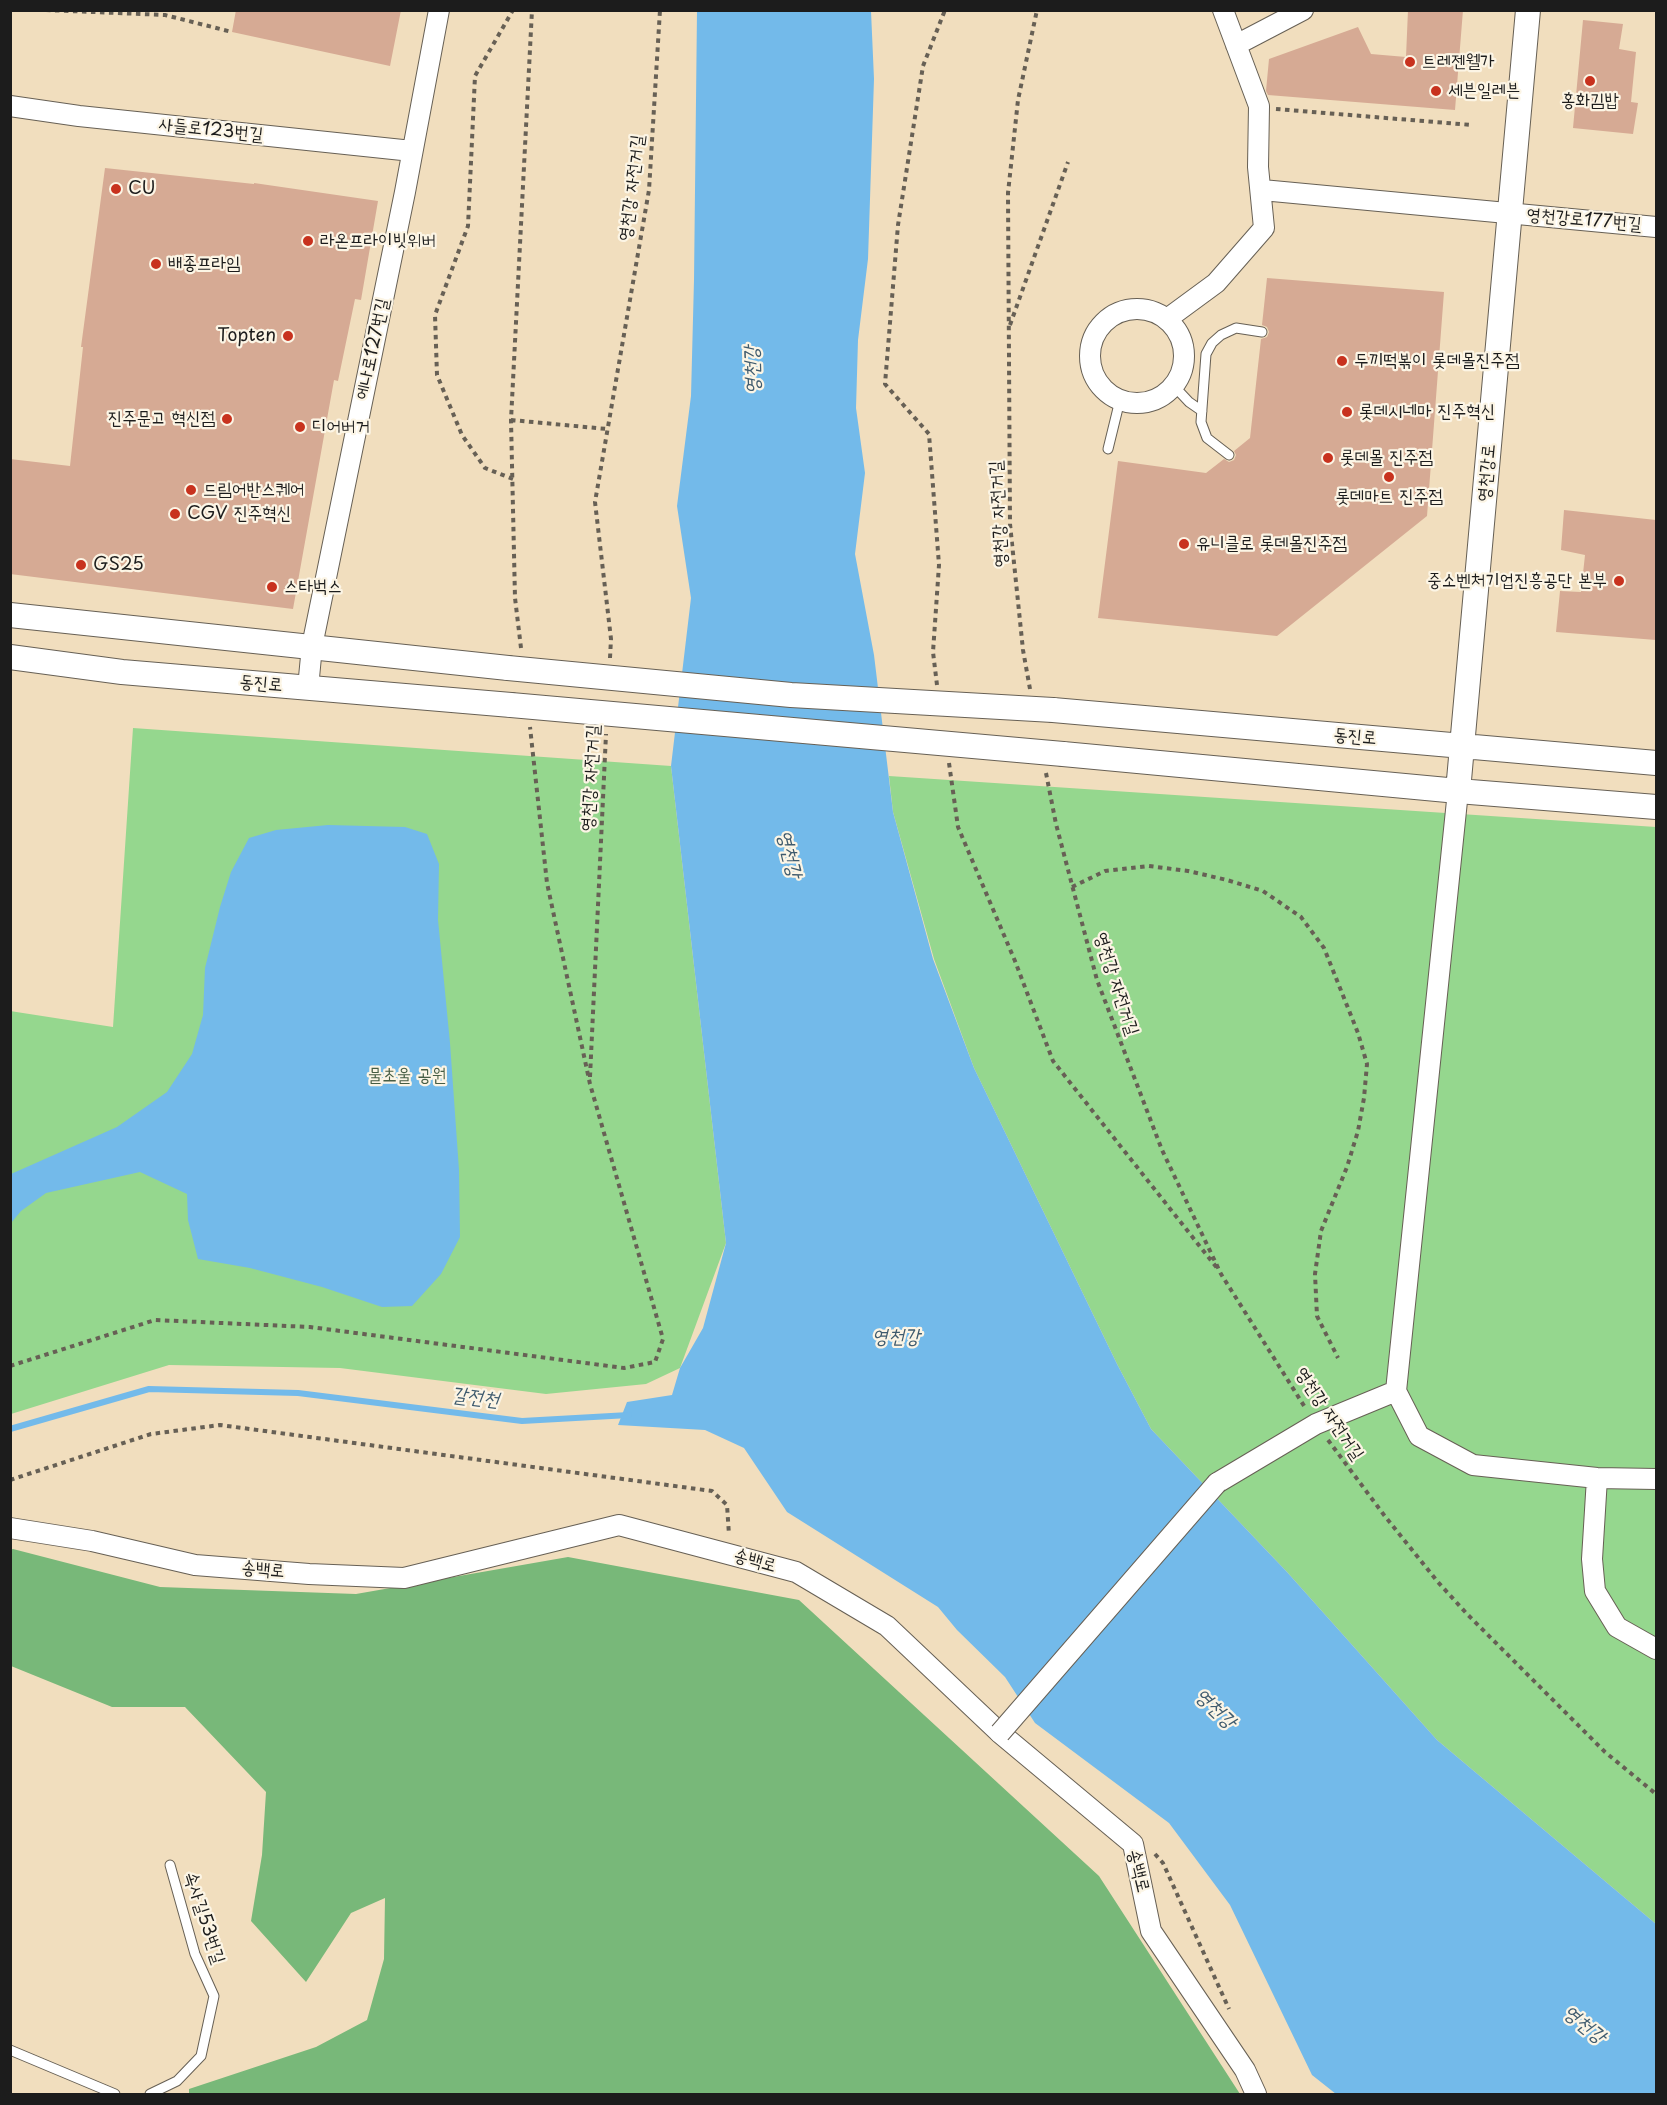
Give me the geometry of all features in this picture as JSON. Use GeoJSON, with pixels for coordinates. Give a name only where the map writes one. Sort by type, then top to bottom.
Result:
{"type":"FeatureCollection","features":[{"type":"Feature","properties":{"kind":"street","name":"에나로127번길"},"geometry":{"type":"LineString","coordinates":[[308,688],[312,646],[439,10]]}},
{"type":"Feature","properties":{"kind":"street"},"geometry":{"type":"LineString","coordinates":[[1167,319],[1216,283],[1264,228],[1258,167],[1259,106],[1223,10]]}},
{"type":"Feature","properties":{"kind":"street"},"geometry":{"type":"LineString","coordinates":[[1236,45],[1303,10]]}},
{"type":"Feature","properties":{"kind":"street","name":"영천강로"},"geometry":{"type":"LineString","coordinates":[[1458,792],[1528,10]]}},
{"type":"Feature","properties":{"kind":"street","name":"사들로123번길"},"geometry":{"type":"LineString","coordinates":[[10,106],[79,116],[412,151]]}},
{"type":"Feature","properties":{"kind":"street","name":"영천강로177번길"},"geometry":{"type":"LineString","coordinates":[[1262,190],[1656,227]]}},
{"type":"Feature","properties":{"kind":"street"},"geometry":{"type":"LineString","coordinates":[[1136,308],[1153,311],[1167,319],[1177,330],[1183,344],[1185,358],[1182,373],[1174,386],[1163,396],[1149,402],[1134,403],[1119,400],[1106,392],[1096,379],[1090,364],[1090,348],[1096,333],[1107,320],[1120,311],[1136,308]]}},
{"type":"Feature","properties":{"kind":"street"},"geometry":{"type":"LineString","coordinates":[[10,615],[312,646],[515,663]]}},
{"type":"Feature","properties":{"kind":"street","name":"동진로"},"geometry":{"type":"LineString","coordinates":[[10,657],[122,672],[1054,760]]}},
{"type":"Feature","properties":{"kind":"street","name":"동진로"},"geometry":{"type":"LineString","coordinates":[[515,663],[791,695],[1053,710],[1656,763]]}},
{"type":"Feature","properties":{"kind":"street"},"geometry":{"type":"LineString","coordinates":[[1054,760],[1656,807]]}},
{"type":"Feature","properties":{"kind":"street"},"geometry":{"type":"LineString","coordinates":[[1458,792],[1396,1391],[1419,1436],[1473,1465],[1598,1478],[1656,1479]]}},
{"type":"Feature","properties":{"kind":"street"},"geometry":{"type":"LineString","coordinates":[[999,1732],[1217,1483],[1316,1424],[1396,1391]]}},
{"type":"Feature","properties":{"kind":"street"},"geometry":{"type":"LineString","coordinates":[[1598,1478],[1592,1559],[1595,1591],[1617,1627],[1656,1649]]}},
{"type":"Feature","properties":{"kind":"street","name":"송백로"},"geometry":{"type":"LineString","coordinates":[[10,1528],[92,1541],[195,1565],[309,1574],[404,1578],[619,1525],[796,1572],[887,1626],[999,1732],[1133,1844],[1151,1931],[1245,2070],[1256,2094]]}},
{"type":"Feature","properties":{"kind":"lane"},"geometry":{"type":"LineString","coordinates":[[1229,455],[1207,438],[1201,422],[1206,354],[1212,343],[1221,335],[1236,328],[1262,332]]}},
{"type":"Feature","properties":{"kind":"lane"},"geometry":{"type":"LineString","coordinates":[[1174,386],[1189,402],[1202,411]]}},
{"type":"Feature","properties":{"kind":"lane"},"geometry":{"type":"LineString","coordinates":[[1108,449],[1119,400]]}},
{"type":"Feature","properties":{"kind":"lane","name":"속사길53번길"},"geometry":{"type":"LineString","coordinates":[[150,2094],[177,2081],[201,2056],[214,1996],[195,1954],[170,1865]]}},
{"type":"Feature","properties":{"kind":"lane"},"geometry":{"type":"LineString","coordinates":[[10,2050],[115,2094]]}},
{"type":"Feature","properties":{"kind":"path"},"geometry":{"type":"LineString","coordinates":[[46,10],[165,15],[232,32]]}},
{"type":"Feature","properties":{"kind":"path"},"geometry":{"type":"LineString","coordinates":[[513,10],[475,76],[468,226],[435,315],[437,375],[462,435],[485,468],[513,479]]}},
{"type":"Feature","properties":{"kind":"path"},"geometry":{"type":"LineString","coordinates":[[515,663],[511,420],[532,10]]}},
{"type":"Feature","properties":{"kind":"path","name":"영천강 자전거길"},"geometry":{"type":"LineString","coordinates":[[610,663],[611,639],[595,502],[649,190],[660,10]]}},
{"type":"Feature","properties":{"kind":"path"},"geometry":{"type":"LineString","coordinates":[[938,687],[933,652],[939,565],[928,434],[885,384],[898,225],[923,66],[945,10]]}},
{"type":"Feature","properties":{"kind":"path","name":"영천강 자전거길"},"geometry":{"type":"LineString","coordinates":[[1032,697],[1023,650],[1010,524],[1008,193],[1018,100],[1037,10]]}},
{"type":"Feature","properties":{"kind":"path"},"geometry":{"type":"LineString","coordinates":[[1273,109],[1472,125]]}},
{"type":"Feature","properties":{"kind":"path"},"geometry":{"type":"LineString","coordinates":[[1009,329],[1068,162]]}},
{"type":"Feature","properties":{"kind":"path"},"geometry":{"type":"LineString","coordinates":[[511,420],[607,429]]}},
{"type":"Feature","properties":{"kind":"path"},"geometry":{"type":"LineString","coordinates":[[10,1366],[155,1320],[310,1327],[624,1368],[655,1362],[663,1339],[590,1084],[547,883],[520,711]]}},
{"type":"Feature","properties":{"kind":"path","name":"영천강 자전거길"},"geometry":{"type":"LineString","coordinates":[[590,1084],[606,733]]}},
{"type":"Feature","properties":{"kind":"path"},"geometry":{"type":"LineString","coordinates":[[948,757],[958,827],[1015,961],[1053,1061],[1221,1274]]}},
{"type":"Feature","properties":{"kind":"path","name":"영천강 자전거길"},"geometry":{"type":"LineString","coordinates":[[1054,760],[1056,824],[1096,980],[1162,1150],[1221,1274],[1316,1424],[1437,1581],[1605,1752],[1656,1794]]}},
{"type":"Feature","properties":{"kind":"path"},"geometry":{"type":"LineString","coordinates":[[1072,887],[1105,871],[1149,866],[1188,871],[1217,878],[1263,891],[1301,917],[1324,948],[1358,1033],[1367,1064],[1358,1131],[1347,1167],[1321,1232],[1315,1274],[1317,1316],[1338,1358]]}},
{"type":"Feature","properties":{"kind":"path"},"geometry":{"type":"LineString","coordinates":[[10,1480],[151,1434],[220,1425],[712,1491],[727,1505],[730,1553]]}},
{"type":"Feature","properties":{"kind":"green space","name":"물초울 공원"},"geometry":{"type":"Polygon","coordinates":[[[133,728],[671,766],[726,1243],[680,1368],[646,1384],[546,1394],[340,1368],[169,1365],[11,1414],[10,1011],[113,1027],[133,728]]]}},
{"type":"Feature","properties":{"kind":"green space"},"geometry":{"type":"Polygon","coordinates":[[[889,776],[1656,827],[1656,1924],[1437,1740],[1287,1572],[1151,1429],[1117,1364],[974,1068],[934,959],[893,812],[889,776]]]}},
{"type":"Feature","properties":{"kind":"green space"},"geometry":{"type":"Polygon","coordinates":[[[10,1550],[160,1587],[356,1594],[568,1557],[799,1600],[1099,1876],[1240,2094],[189,2094],[189,2089],[316,2047],[367,2020],[384,1959],[385,1898],[351,1913],[306,1982],[251,1921],[262,1855],[266,1792],[185,1707],[112,1707],[11,1666],[10,1550]]]}},
{"type":"Feature","properties":{"kind":"water","name":"영천강"},"geometry":{"type":"Polygon","coordinates":[[[697,11],[871,11],[874,79],[868,259],[858,340],[856,408],[865,473],[855,554],[874,655],[893,812],[933,959],[974,1068],[1117,1364],[1151,1429],[1287,1572],[1437,1740],[1656,1924],[1656,2094],[1336,2094],[1312,2075],[1230,1905],[1169,1823],[1035,1723],[1005,1677],[957,1630],[938,1607],[787,1512],[744,1448],[705,1430],[618,1425],[627,1402],[672,1395],[680,1368],[703,1328],[726,1243],[671,766],[691,598],[677,506],[691,396],[697,11]]]}},
{"type":"Feature","properties":{"kind":"water"},"geometry":{"type":"Polygon","coordinates":[[[328,825],[405,827],[427,834],[439,864],[438,920],[459,1170],[460,1237],[441,1274],[412,1306],[382,1307],[322,1287],[250,1268],[198,1259],[188,1220],[187,1194],[140,1172],[46,1193],[21,1211],[11,1223],[11,1174],[117,1127],[167,1092],[192,1054],[203,1015],[205,968],[220,907],[231,872],[249,838],[276,830],[328,825]]]}},
{"type":"Feature","properties":{"kind":"building"},"geometry":{"type":"Polygon","coordinates":[[[236,10],[401,10],[390,66],[232,32],[236,10]]]}},
{"type":"Feature","properties":{"kind":"building","name":"트레젠웰가"},"geometry":{"type":"Polygon","coordinates":[[[1408,10],[1463,10],[1455,110],[1268,95],[1266,91],[1269,59],[1358,27],[1371,54],[1406,57],[1408,10]]]}},
{"type":"Feature","properties":{"kind":"building"},"geometry":{"type":"Polygon","coordinates":[[[1583,20],[1623,24],[1619,49],[1636,52],[1631,102],[1638,103],[1633,134],[1573,128],[1583,20]]]}},
{"type":"Feature","properties":{"kind":"building"},"geometry":{"type":"Polygon","coordinates":[[[105,168],[254,183],[378,201],[361,300],[355,299],[338,381],[334,380],[293,609],[10,574],[10,459],[70,466],[83,347],[81,347],[105,168]]]}},
{"type":"Feature","properties":{"kind":"building","name":"롯데몰 진주점"},"geometry":{"type":"Polygon","coordinates":[[[1267,278],[1444,292],[1427,516],[1277,636],[1098,618],[1118,461],[1206,473],[1224,459],[1229,462],[1234,460],[1236,455],[1234,451],[1250,438],[1261,339],[1267,337],[1269,332],[1267,327],[1262,325],[1267,278]]]}},
{"type":"Feature","properties":{"kind":"building","name":"중소벤처기업진흥공단 본부"},"geometry":{"type":"Polygon","coordinates":[[[1564,510],[1656,520],[1656,640],[1556,632],[1560,591],[1581,592],[1585,555],[1561,550],[1564,510]]]}},
{"type":"Feature","properties":{"kind":"waterway","name":"갈전천"},"geometry":{"type":"LineString","coordinates":[[10,1429],[149,1389],[298,1393],[522,1421],[629,1415]]}},
{"type":"Feature","properties":{"kind":"place","name":"트레젠웰가"},"geometry":{"type":"Point","coordinates":[1410,62]}},
{"type":"Feature","properties":{"kind":"place","name":"홍화김밥"},"geometry":{"type":"Point","coordinates":[1590,81]}},
{"type":"Feature","properties":{"kind":"place","name":"세븐일레븐"},"geometry":{"type":"Point","coordinates":[1436,91]}},
{"type":"Feature","properties":{"kind":"place","name":"CU"},"geometry":{"type":"Point","coordinates":[116,189]}},
{"type":"Feature","properties":{"kind":"place","name":"라온프라이빗위버"},"geometry":{"type":"Point","coordinates":[308,241]}},
{"type":"Feature","properties":{"kind":"place","name":"배종프라임"},"geometry":{"type":"Point","coordinates":[156,264]}},
{"type":"Feature","properties":{"kind":"place","name":"Topten"},"geometry":{"type":"Point","coordinates":[288,336]}},
{"type":"Feature","properties":{"kind":"place","name":"두끼떡볶이 롯데몰진주점"},"geometry":{"type":"Point","coordinates":[1342,361]}},
{"type":"Feature","properties":{"kind":"place","name":"롯데시네마 진주혁신"},"geometry":{"type":"Point","coordinates":[1347,412]}},
{"type":"Feature","properties":{"kind":"place","name":"진주문고 혁신점"},"geometry":{"type":"Point","coordinates":[227,419]}},
{"type":"Feature","properties":{"kind":"place","name":"디어버거"},"geometry":{"type":"Point","coordinates":[300,427]}},
{"type":"Feature","properties":{"kind":"place","name":"롯데몰 진주점"},"geometry":{"type":"Point","coordinates":[1328,458]}},
{"type":"Feature","properties":{"kind":"place","name":"롯데마트 진주점"},"geometry":{"type":"Point","coordinates":[1389,477]}},
{"type":"Feature","properties":{"kind":"place","name":"드림어반스퀘어"},"geometry":{"type":"Point","coordinates":[191,490]}},
{"type":"Feature","properties":{"kind":"place","name":"CGV 진주혁신"},"geometry":{"type":"Point","coordinates":[175,514]}},
{"type":"Feature","properties":{"kind":"place","name":"유니클로 롯데몰진주점"},"geometry":{"type":"Point","coordinates":[1184,544]}},
{"type":"Feature","properties":{"kind":"place","name":"GS25"},"geometry":{"type":"Point","coordinates":[81,565]}},
{"type":"Feature","properties":{"kind":"place","name":"중소벤처기업진흥공단 본부"},"geometry":{"type":"Point","coordinates":[1619,581]}},
{"type":"Feature","properties":{"kind":"place","name":"스타벅스"},"geometry":{"type":"Point","coordinates":[272,587]}}]}
